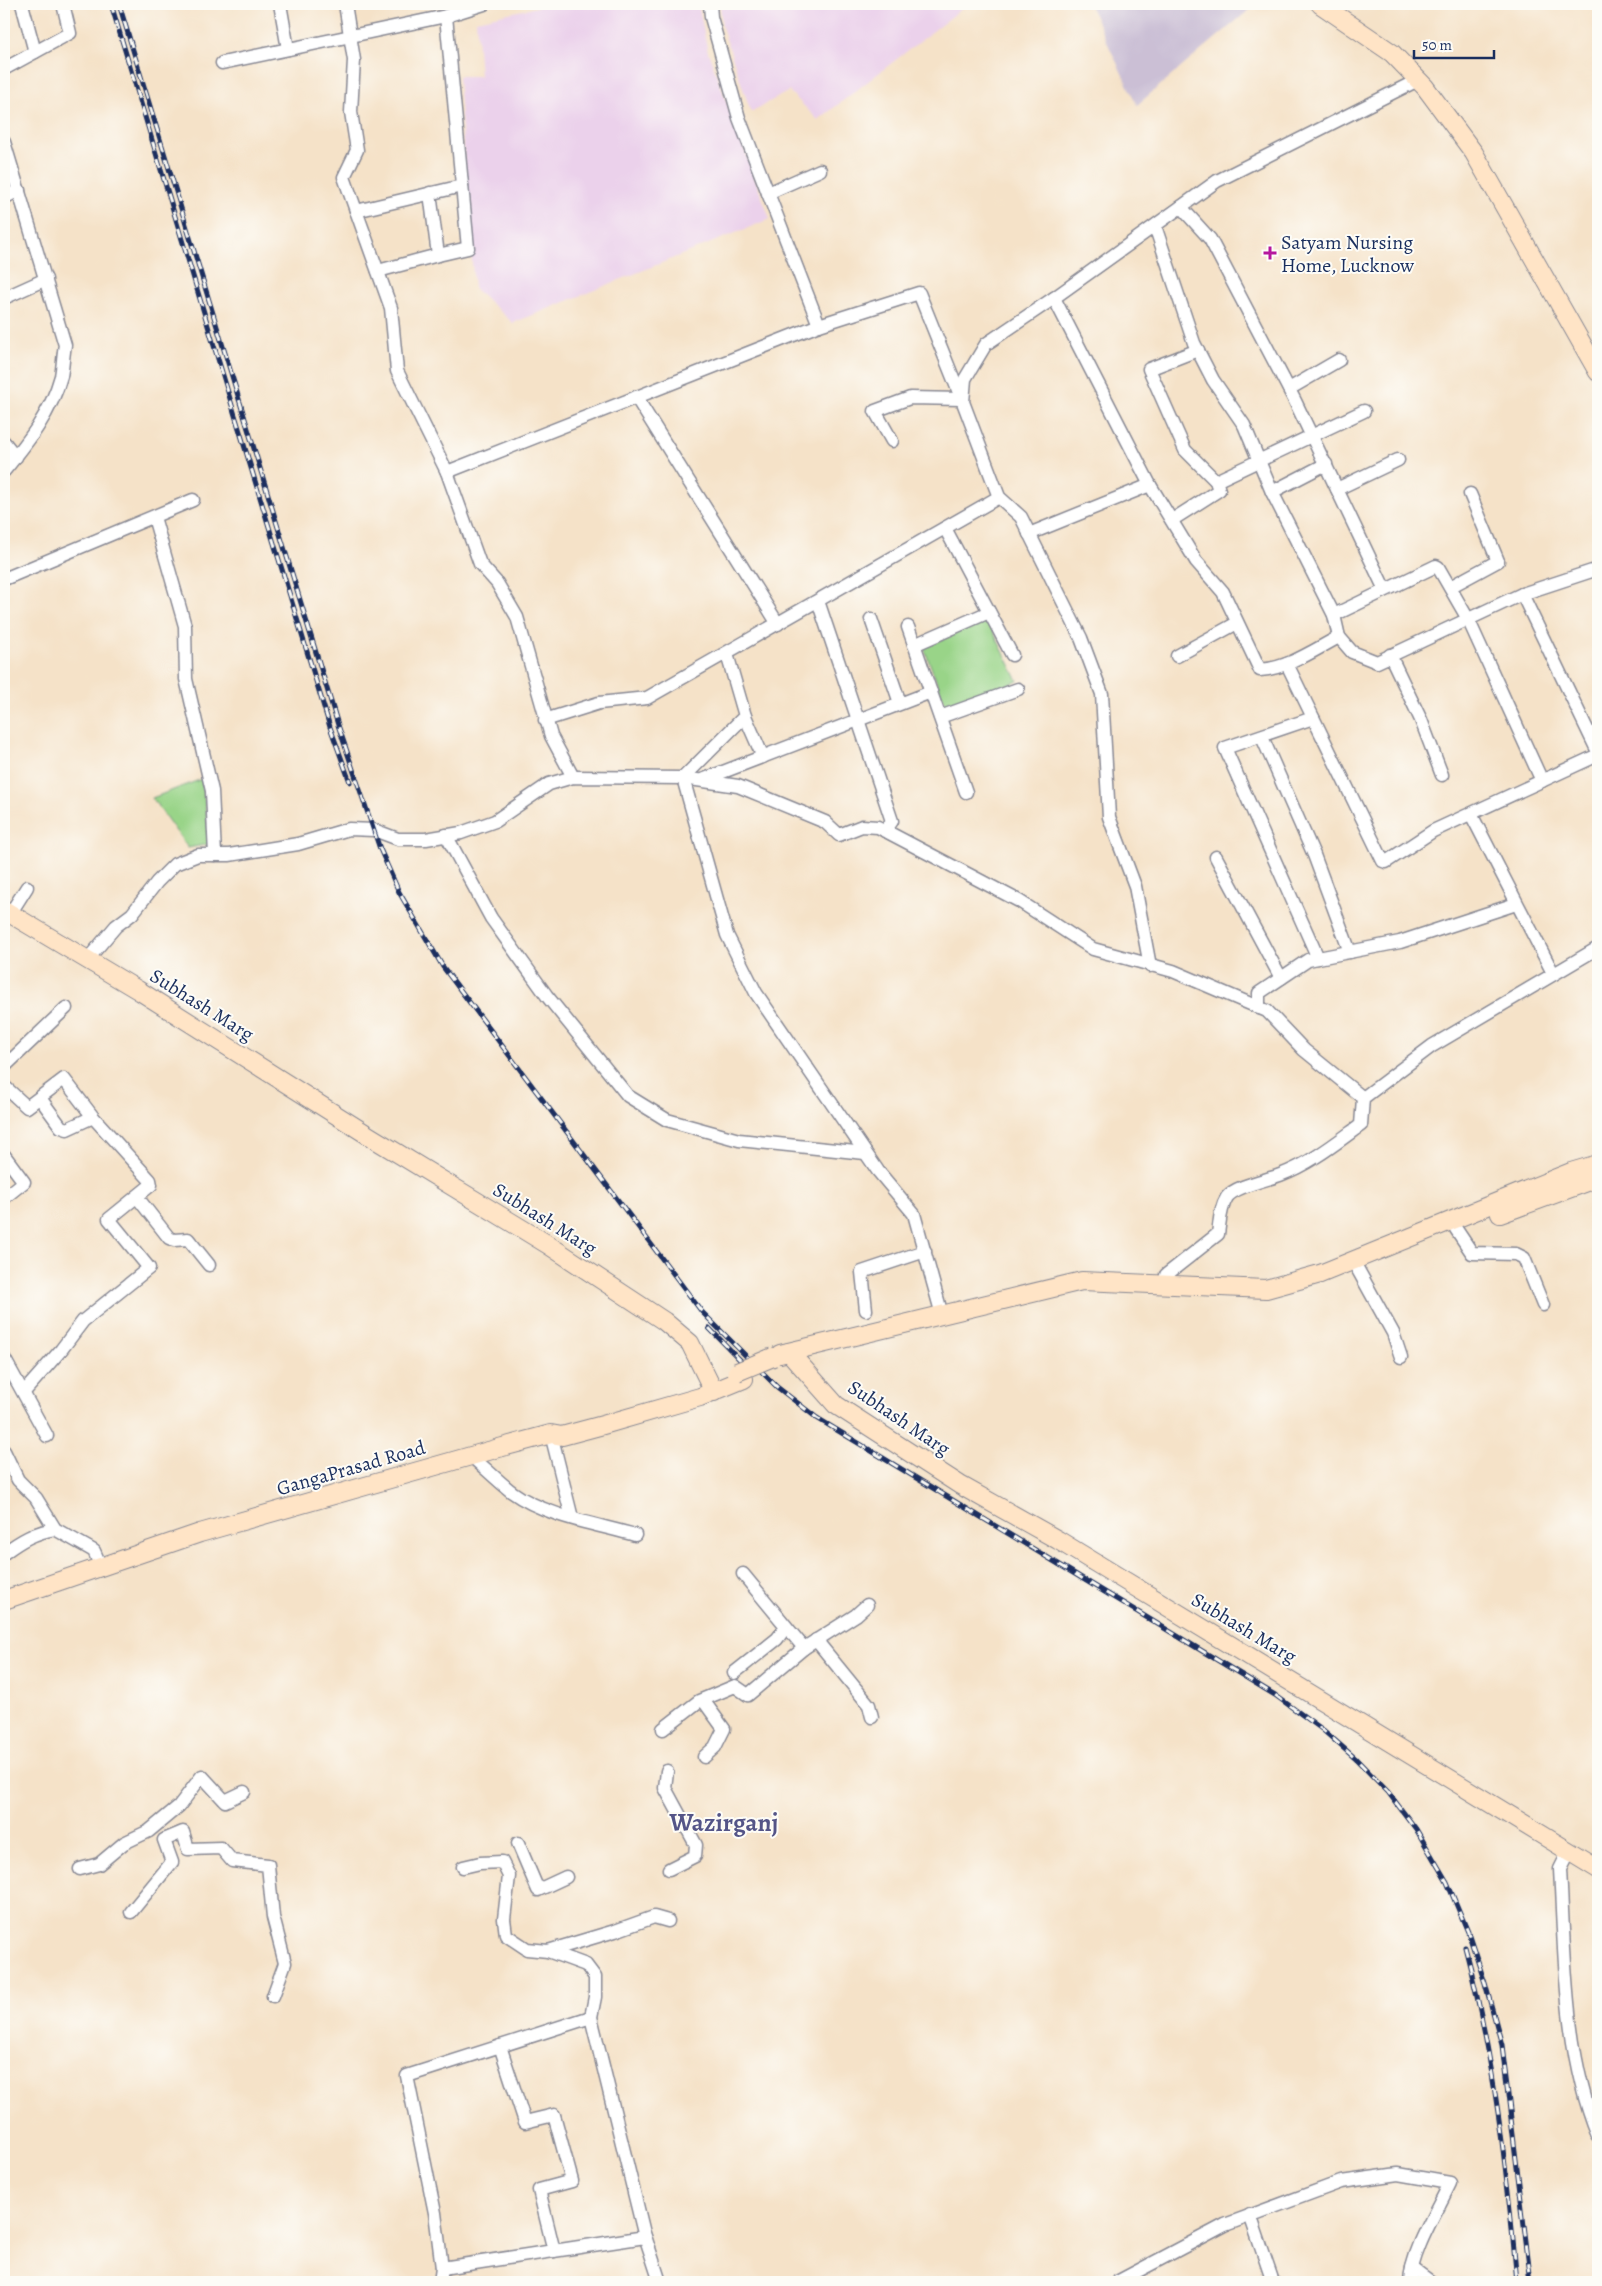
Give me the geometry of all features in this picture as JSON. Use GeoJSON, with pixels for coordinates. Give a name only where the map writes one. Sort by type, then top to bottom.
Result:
{"type":"FeatureCollection","features":[{"type":"Feature","properties":{"kind":"street"},"geometry":{"type":"LineString","coordinates":[[22,4],[35,52]]}},
{"type":"Feature","properties":{"kind":"street"},"geometry":{"type":"LineString","coordinates":[[4,69],[70,33],[63,4]]}},
{"type":"Feature","properties":{"kind":"street"},"geometry":{"type":"LineString","coordinates":[[280,4],[288,49]]}},
{"type":"Feature","properties":{"kind":"street"},"geometry":{"type":"LineString","coordinates":[[345,4],[354,60],[351,112],[357,150],[344,177],[391,308],[397,371],[447,472],[480,564],[497,583],[517,617],[550,736],[573,777]]}},
{"type":"Feature","properties":{"kind":"street"},"geometry":{"type":"LineString","coordinates":[[222,63],[446,16],[484,4]]}},
{"type":"Feature","properties":{"kind":"street"},"geometry":{"type":"LineString","coordinates":[[710,4],[711,17],[739,118],[819,325]]}},
{"type":"Feature","properties":{"kind":"street"},"geometry":{"type":"LineString","coordinates":[[1320,4],[1392,53],[1418,80],[1474,153],[1598,372]]}},
{"type":"Feature","properties":{"kind":"street"},"geometry":{"type":"LineString","coordinates":[[378,271],[468,248],[446,16]]}},
{"type":"Feature","properties":{"kind":"street"},"geometry":{"type":"LineString","coordinates":[[963,400],[965,379],[986,344],[1054,298],[1217,181],[1418,80]]}},
{"type":"Feature","properties":{"kind":"street"},"geometry":{"type":"LineString","coordinates":[[4,142],[65,345],[61,376],[45,417],[4,471]]}},
{"type":"Feature","properties":{"kind":"street"},"geometry":{"type":"LineString","coordinates":[[768,193],[820,170]]}},
{"type":"Feature","properties":{"kind":"street"},"geometry":{"type":"LineString","coordinates":[[356,211],[462,186]]}},
{"type":"Feature","properties":{"kind":"street"},"geometry":{"type":"LineString","coordinates":[[4,198],[18,190]]}},
{"type":"Feature","properties":{"kind":"street"},"geometry":{"type":"LineString","coordinates":[[430,193],[438,255]]}},
{"type":"Feature","properties":{"kind":"street"},"geometry":{"type":"LineString","coordinates":[[1182,207],[1210,239],[1289,389],[1385,590]]}},
{"type":"Feature","properties":{"kind":"street"},"geometry":{"type":"LineString","coordinates":[[1155,226],[1198,350],[1213,380],[1244,425],[1272,492],[1334,615],[1339,637],[1352,652],[1377,662],[1522,594],[1598,569]]}},
{"type":"Feature","properties":{"kind":"street"},"geometry":{"type":"LineString","coordinates":[[4,298],[46,279]]}},
{"type":"Feature","properties":{"kind":"street"},"geometry":{"type":"LineString","coordinates":[[447,472],[819,325],[919,293],[963,400],[999,497],[1021,517],[1081,638],[1102,694],[1109,817],[1135,886],[1150,966]]}},
{"type":"Feature","properties":{"kind":"street"},"geometry":{"type":"LineString","coordinates":[[1054,298],[1150,485],[1196,561],[1223,592],[1260,670],[1273,669],[1287,664],[1339,637]]}},
{"type":"Feature","properties":{"kind":"street"},"geometry":{"type":"LineString","coordinates":[[1172,520],[1220,490],[1216,481],[1186,450],[1148,369],[1198,350]]}},
{"type":"Feature","properties":{"kind":"street"},"geometry":{"type":"LineString","coordinates":[[1289,389],[1339,360]]}},
{"type":"Feature","properties":{"kind":"street"},"geometry":{"type":"LineString","coordinates":[[636,397],[778,624]]}},
{"type":"Feature","properties":{"kind":"street"},"geometry":{"type":"LineString","coordinates":[[892,441],[875,410],[910,398],[963,400]]}},
{"type":"Feature","properties":{"kind":"street"},"geometry":{"type":"LineString","coordinates":[[1216,481],[1364,411]]}},
{"type":"Feature","properties":{"kind":"street"},"geometry":{"type":"LineString","coordinates":[[4,442],[16,457]]}},
{"type":"Feature","properties":{"kind":"street"},"geometry":{"type":"LineString","coordinates":[[1338,489],[1398,460]]}},
{"type":"Feature","properties":{"kind":"street"},"geometry":{"type":"LineString","coordinates":[[1272,492],[1326,464]]}},
{"type":"Feature","properties":{"kind":"street"},"geometry":{"type":"LineString","coordinates":[[1029,534],[1150,485]]}},
{"type":"Feature","properties":{"kind":"street"},"geometry":{"type":"LineString","coordinates":[[1450,587],[1498,561],[1470,494]]}},
{"type":"Feature","properties":{"kind":"street"},"geometry":{"type":"LineString","coordinates":[[545,720],[599,703],[647,698],[999,497]]}},
{"type":"Feature","properties":{"kind":"street"},"geometry":{"type":"LineString","coordinates":[[4,579],[193,500]]}},
{"type":"Feature","properties":{"kind":"street"},"geometry":{"type":"LineString","coordinates":[[154,517],[185,626],[186,679],[212,791],[215,855]]}},
{"type":"Feature","properties":{"kind":"street"},"geometry":{"type":"LineString","coordinates":[[945,528],[1012,655]]}},
{"type":"Feature","properties":{"kind":"street"},"geometry":{"type":"LineString","coordinates":[[1334,615],[1436,566],[1468,619],[1542,782]]}},
{"type":"Feature","properties":{"kind":"street"},"geometry":{"type":"LineString","coordinates":[[1287,664],[1383,861],[1386,862],[1434,831],[1542,782],[1598,753],[1522,594]]}},
{"type":"Feature","properties":{"kind":"street"},"geometry":{"type":"LineString","coordinates":[[818,601],[892,821],[885,831]]}},
{"type":"Feature","properties":{"kind":"street"},"geometry":{"type":"LineString","coordinates":[[914,645],[990,612]]}},
{"type":"Feature","properties":{"kind":"street"},"geometry":{"type":"LineString","coordinates":[[871,619],[900,704]]}},
{"type":"Feature","properties":{"kind":"street"},"geometry":{"type":"LineString","coordinates":[[1177,656],[1237,623]]}},
{"type":"Feature","properties":{"kind":"street"},"geometry":{"type":"LineString","coordinates":[[908,627],[966,792]]}},
{"type":"Feature","properties":{"kind":"street"},"geometry":{"type":"LineString","coordinates":[[727,654],[745,716],[763,756]]}},
{"type":"Feature","properties":{"kind":"street"},"geometry":{"type":"LineString","coordinates":[[1390,655],[1421,720],[1442,775]]}},
{"type":"Feature","properties":{"kind":"street"},"geometry":{"type":"LineString","coordinates":[[940,717],[1018,689]]}},
{"type":"Feature","properties":{"kind":"street"},"geometry":{"type":"LineString","coordinates":[[701,780],[931,692]]}},
{"type":"Feature","properties":{"kind":"street"},"geometry":{"type":"LineString","coordinates":[[683,778],[745,716]]}},
{"type":"Feature","properties":{"kind":"street"},"geometry":{"type":"LineString","coordinates":[[1313,718],[1262,737],[1225,748],[1318,958]]}},
{"type":"Feature","properties":{"kind":"street"},"geometry":{"type":"LineString","coordinates":[[1262,737],[1314,855],[1350,952]]}},
{"type":"Feature","properties":{"kind":"street"},"geometry":{"type":"LineString","coordinates":[[87,960],[116,926],[132,914],[156,882],[175,864],[198,855],[230,855],[298,844],[349,829],[374,830],[398,839],[426,838],[461,833],[495,821],[549,784],[573,777],[683,778],[738,786],[825,822],[839,835],[862,826],[878,827],[1019,901],[1093,949],[1173,971],[1268,1011],[1304,1050],[1363,1098]]}},
{"type":"Feature","properties":{"kind":"street"},"geometry":{"type":"LineString","coordinates":[[683,778],[727,935],[756,993],[865,1153],[914,1214],[942,1315]]}},
{"type":"Feature","properties":{"kind":"street"},"geometry":{"type":"LineString","coordinates":[[1471,814],[1553,974]]}},
{"type":"Feature","properties":{"kind":"street"},"geometry":{"type":"LineString","coordinates":[[446,835],[491,918],[548,996],[628,1096],[667,1120],[739,1140],[865,1153]]}},
{"type":"Feature","properties":{"kind":"street"},"geometry":{"type":"LineString","coordinates":[[1216,857],[1281,978]]}},
{"type":"Feature","properties":{"kind":"street"},"geometry":{"type":"LineString","coordinates":[[7,912],[27,887]]}},
{"type":"Feature","properties":{"kind":"street"},"geometry":{"type":"LineString","coordinates":[[1259,1008],[1259,993],[1308,960],[1400,942],[1516,904]]}},
{"type":"Feature","properties":{"kind":"street","name":"Subhash Marg"},"geometry":{"type":"LineString","coordinates":[[7,912],[371,1138],[547,1244],[664,1321],[690,1343],[712,1388]]}},
{"type":"Feature","properties":{"kind":"street"},"geometry":{"type":"LineString","coordinates":[[1167,1285],[1166,1275],[1218,1234],[1220,1210],[1228,1195],[1246,1186],[1282,1174],[1322,1153],[1361,1125],[1363,1098],[1432,1046],[1598,948]]}},
{"type":"Feature","properties":{"kind":"street"},"geometry":{"type":"LineString","coordinates":[[4,1067],[66,1008]]}},
{"type":"Feature","properties":{"kind":"street"},"geometry":{"type":"LineString","coordinates":[[4,1086],[27,1107],[64,1079],[92,1116],[150,1180],[151,1185],[109,1219],[149,1268],[83,1321],[61,1350],[24,1392]]}},
{"type":"Feature","properties":{"kind":"street"},"geometry":{"type":"LineString","coordinates":[[40,1098],[61,1127],[68,1129],[92,1116]]}},
{"type":"Feature","properties":{"kind":"street"},"geometry":{"type":"LineString","coordinates":[[4,1155],[24,1182],[4,1198]]}},
{"type":"Feature","properties":{"kind":"street"},"geometry":{"type":"LineString","coordinates":[[712,1388],[740,1375],[784,1359],[942,1315],[1082,1282],[1266,1289],[1320,1274],[1571,1172],[1598,1164]]}},
{"type":"Feature","properties":{"kind":"street"},"geometry":{"type":"LineString","coordinates":[[784,1359],[1079,1294],[1159,1291],[1264,1298],[1302,1291],[1456,1229],[1598,1178]]}},
{"type":"Feature","properties":{"kind":"street"},"geometry":{"type":"LineString","coordinates":[[137,1198],[169,1238],[188,1239],[209,1265]]}},
{"type":"Feature","properties":{"kind":"street"},"geometry":{"type":"LineString","coordinates":[[1456,1229],[1472,1253],[1516,1254],[1524,1258],[1543,1305]]}},
{"type":"Feature","properties":{"kind":"street"},"geometry":{"type":"LineString","coordinates":[[866,1310],[862,1272],[924,1251]]}},
{"type":"Feature","properties":{"kind":"street"},"geometry":{"type":"LineString","coordinates":[[1357,1268],[1393,1333],[1401,1357]]}},
{"type":"Feature","properties":{"kind":"street"},"geometry":{"type":"LineString","coordinates":[[4,1358],[47,1436]]}},
{"type":"Feature","properties":{"kind":"street","name":"Subhash Marg"},"geometry":{"type":"LineString","coordinates":[[784,1359],[836,1405],[960,1485],[1066,1545],[1598,1869]]}},
{"type":"Feature","properties":{"kind":"street","name":"GangaPrasad Road"},"geometry":{"type":"LineString","coordinates":[[4,1600],[200,1533],[551,1434],[562,1436],[712,1388]]}},
{"type":"Feature","properties":{"kind":"street"},"geometry":{"type":"LineString","coordinates":[[551,1434],[572,1518]]}},
{"type":"Feature","properties":{"kind":"street"},"geometry":{"type":"LineString","coordinates":[[4,1451],[18,1480],[36,1498],[55,1529],[94,1551],[101,1566]]}},
{"type":"Feature","properties":{"kind":"street"},"geometry":{"type":"LineString","coordinates":[[472,1456],[513,1492],[559,1514],[635,1535]]}},
{"type":"Feature","properties":{"kind":"street"},"geometry":{"type":"LineString","coordinates":[[4,1553],[20,1542],[42,1531],[55,1529]]}},
{"type":"Feature","properties":{"kind":"street"},"geometry":{"type":"LineString","coordinates":[[743,1574],[804,1648]]}},
{"type":"Feature","properties":{"kind":"street"},"geometry":{"type":"LineString","coordinates":[[663,1729],[703,1700],[735,1686],[748,1695],[804,1648],[856,1616],[867,1605]]}},
{"type":"Feature","properties":{"kind":"street"},"geometry":{"type":"LineString","coordinates":[[734,1673],[777,1639],[786,1627]]}},
{"type":"Feature","properties":{"kind":"street"},"geometry":{"type":"LineString","coordinates":[[816,1640],[869,1705],[872,1717]]}},
{"type":"Feature","properties":{"kind":"street"},"geometry":{"type":"LineString","coordinates":[[703,1700],[724,1729],[715,1747],[704,1758]]}},
{"type":"Feature","properties":{"kind":"street"},"geometry":{"type":"LineString","coordinates":[[668,1771],[665,1788],[696,1845],[695,1856],[669,1869]]}},
{"type":"Feature","properties":{"kind":"street"},"geometry":{"type":"LineString","coordinates":[[80,1869],[99,1864],[124,1843],[156,1825],[179,1806],[202,1776],[225,1801],[244,1792]]}},
{"type":"Feature","properties":{"kind":"street"},"geometry":{"type":"LineString","coordinates":[[131,1912],[172,1862],[156,1825]]}},
{"type":"Feature","properties":{"kind":"street"},"geometry":{"type":"LineString","coordinates":[[164,1840],[183,1832],[188,1849],[221,1848],[232,1860],[268,1865],[273,1917],[285,1963],[273,1996]]}},
{"type":"Feature","properties":{"kind":"street"},"geometry":{"type":"LineString","coordinates":[[518,1843],[532,1872],[538,1890],[566,1877]]}},
{"type":"Feature","properties":{"kind":"street"},"geometry":{"type":"LineString","coordinates":[[1570,1851],[1560,1869],[1568,2007],[1578,2064],[1598,2136]]}},
{"type":"Feature","properties":{"kind":"street"},"geometry":{"type":"LineString","coordinates":[[463,1868],[480,1863],[502,1862],[509,1876],[504,1919],[506,1935],[527,1949],[548,1952],[586,1965],[595,1977],[595,1997],[591,2018],[646,2237],[660,2282]]}},
{"type":"Feature","properties":{"kind":"street"},"geometry":{"type":"LineString","coordinates":[[509,1876],[532,1872]]}},
{"type":"Feature","properties":{"kind":"street"},"geometry":{"type":"LineString","coordinates":[[548,1952],[654,1917],[668,1921]]}},
{"type":"Feature","properties":{"kind":"street"},"geometry":{"type":"LineString","coordinates":[[440,2282],[442,2268],[436,2213],[407,2076],[591,2018]]}},
{"type":"Feature","properties":{"kind":"street"},"geometry":{"type":"LineString","coordinates":[[500,2046],[525,2122],[554,2114],[572,2181],[538,2190],[554,2251]]}},
{"type":"Feature","properties":{"kind":"street"},"geometry":{"type":"LineString","coordinates":[[1117,2282],[1225,2225],[1250,2215],[1341,2182],[1398,2174],[1450,2183],[1412,2268],[1410,2282]]}},
{"type":"Feature","properties":{"kind":"street"},"geometry":{"type":"LineString","coordinates":[[1250,2215],[1273,2282]]}},
{"type":"Feature","properties":{"kind":"street"},"geometry":{"type":"LineString","coordinates":[[442,2268],[646,2237]]}},
{"type":"Feature","properties":{"kind":"street"},"geometry":{"type":"LineString","coordinates":[[1412,2268],[1431,2282]]}},
{"type":"Feature","properties":{"kind":"shaded area"},"geometry":{"type":"Polygon","coordinates":[[[551,4],[698,4],[708,52],[770,219],[513,323],[474,288],[458,76],[480,76],[476,20],[551,4]]]}},
{"type":"Feature","properties":{"kind":"shaded area"},"geometry":{"type":"Polygon","coordinates":[[[720,4],[968,4],[818,120],[789,91],[751,112],[722,27],[720,4]]]}},
{"type":"Feature","properties":{"kind":"shaded area"},"geometry":{"type":"Polygon","coordinates":[[[1089,4],[1256,4],[1137,105],[1089,4]]]}},
{"type":"Feature","properties":{"kind":"green space"},"geometry":{"type":"Polygon","coordinates":[[[987,619],[1018,681],[946,707],[924,648],[987,619]]]}},
{"type":"Feature","properties":{"kind":"green space"},"geometry":{"type":"Polygon","coordinates":[[[202,779],[210,844],[188,848],[152,798],[202,779]]]}},
{"type":"Feature","properties":{"kind":"railway"},"geometry":{"type":"LineString","coordinates":[[111,4],[330,727],[350,782]]}},
{"type":"Feature","properties":{"kind":"railway"},"geometry":{"type":"LineString","coordinates":[[119,4],[338,725],[380,849],[399,892],[443,967],[702,1312],[777,1387],[817,1418],[1275,1695],[1323,1730],[1356,1759],[1388,1792],[1416,1829],[1447,1882],[1468,1932],[1485,1983],[1502,2045],[1531,2282]]}},
{"type":"Feature","properties":{"kind":"railway"},"geometry":{"type":"LineString","coordinates":[[709,1328],[751,1371]]}},
{"type":"Feature","properties":{"kind":"railway"},"geometry":{"type":"LineString","coordinates":[[1465,1947],[1492,2071],[1509,2198],[1517,2282]]}},
{"type":"Feature","properties":{"kind":"place","name":"Satyam Nursing Home, Lucknow"},"geometry":{"type":"Point","coordinates":[1270,253]}},
{"type":"Feature","properties":{"kind":"district","name":"Wazirganj"},"geometry":{"type":"Point","coordinates":[724,1823]}}]}
